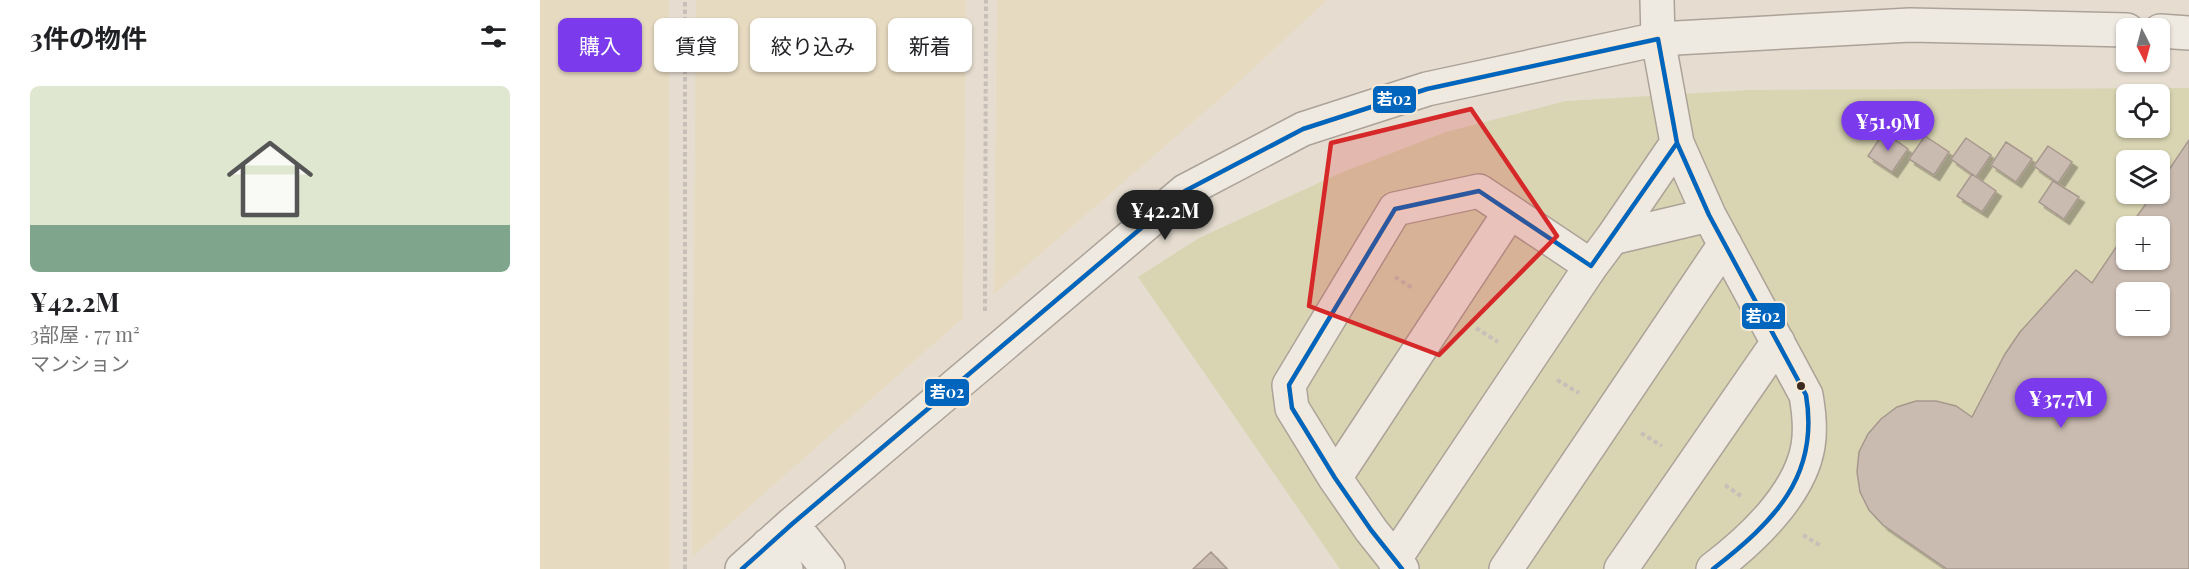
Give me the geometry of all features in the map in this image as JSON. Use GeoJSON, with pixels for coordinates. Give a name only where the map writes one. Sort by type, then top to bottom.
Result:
{"type":"FeatureCollection","features":[{"type":"Feature","properties":{"kind":"street"},"geometry":{"type":"LineString","coordinates":[[1657,0],[1658,39],[1677,143],[1709,215],[1806,395],[1810,422],[1808,448],[1799,475],[1773,515],[1737,551],[1713,569]]}},
{"type":"Feature","properties":{"kind":"street"},"geometry":{"type":"LineString","coordinates":[[742,569],[777,557],[792,524],[1185,191],[1303,129],[1427,89],[1658,39],[1910,25],[2116,30]]}},
{"type":"Feature","properties":{"kind":"street"},"geometry":{"type":"LineString","coordinates":[[2170,32],[2189,33]]}},
{"type":"Feature","properties":{"kind":"street"},"geometry":{"type":"LineString","coordinates":[[1590,266],[1479,190],[1395,209],[1289,385],[1292,408],[1335,478],[1398,564],[1590,266],[1677,143]]}},
{"type":"Feature","properties":{"kind":"street"},"geometry":{"type":"LineString","coordinates":[[1335,478],[1510,212]]}},
{"type":"Feature","properties":{"kind":"street"},"geometry":{"type":"LineString","coordinates":[[1612,238],[1709,215]]}},
{"type":"Feature","properties":{"kind":"street"},"geometry":{"type":"LineString","coordinates":[[1506,569],[1725,244]]}},
{"type":"Feature","properties":{"kind":"street"},"geometry":{"type":"LineString","coordinates":[[1621,569],[1778,342]]}},
{"type":"Feature","properties":{"kind":"street"},"geometry":{"type":"LineString","coordinates":[[792,524],[828,569]]}},
{"type":"Feature","properties":{"kind":"path"},"geometry":{"type":"LineString","coordinates":[[685,0],[685,569]]}},
{"type":"Feature","properties":{"kind":"path"},"geometry":{"type":"LineString","coordinates":[[986,0],[984,310],[1008,340]]}},
{"type":"Feature","properties":{"kind":"highlighted area"},"geometry":{"type":"Polygon","coordinates":[[[1471,109],[1557,236],[1439,355],[1309,306],[1331,143],[1471,109]]]}},
{"type":"Feature","properties":{"kind":"shaded area"},"geometry":{"type":"Polygon","coordinates":[[[540,0],[669,0],[669,18],[654,18],[654,72],[669,72],[670,569],[540,569],[540,0]]]}},
{"type":"Feature","properties":{"kind":"shaded area"},"geometry":{"type":"Polygon","coordinates":[[[696,0],[966,0],[966,18],[888,18],[888,72],[965,72],[963,318],[692,557],[695,72],[738,72],[738,18],[696,18],[696,0]]]}},
{"type":"Feature","properties":{"kind":"shaded area"},"geometry":{"type":"Polygon","coordinates":[[[997,0],[1327,0],[1231,89],[994,294],[997,0]]]}},
{"type":"Feature","properties":{"kind":"shaded area"},"geometry":{"type":"Polygon","coordinates":[[[2116,88],[2116,138],[2170,138],[2170,88],[2189,88],[2189,569],[1340,569],[1138,277],[1199,238],[1338,174],[1446,132],[1566,101],[1749,90],[2116,88]]]}},
{"type":"Feature","properties":{"kind":"building"},"geometry":{"type":"Polygon","coordinates":[[[1884,132],[1908,149],[1892,172],[1868,156],[1884,132]]]}},
{"type":"Feature","properties":{"kind":"building"},"geometry":{"type":"Polygon","coordinates":[[[1925,136],[1949,152],[1934,175],[1909,159],[1925,136]]]}},
{"type":"Feature","properties":{"kind":"building"},"geometry":{"type":"Polygon","coordinates":[[[1966,138],[1991,155],[1976,177],[1951,159],[1966,138]]]}},
{"type":"Feature","properties":{"kind":"building"},"geometry":{"type":"Polygon","coordinates":[[[2189,140],[2189,569],[1947,569],[1883,525],[1869,510],[1860,492],[1857,472],[1859,452],[1868,434],[1881,419],[1897,407],[1916,401],[1936,401],[1956,406],[1972,417],[2005,354],[2020,332],[2076,270],[2092,283],[2116,247],[2116,270],[2170,270],[2170,216],[2137,216],[2146,204],[2170,204],[2170,168],[2189,140]]]}},
{"type":"Feature","properties":{"kind":"building"},"geometry":{"type":"Polygon","coordinates":[[[2006,142],[2032,159],[2016,182],[1991,165],[2006,142]]]}},
{"type":"Feature","properties":{"kind":"building"},"geometry":{"type":"Polygon","coordinates":[[[2048,146],[2072,162],[2058,183],[2034,166],[2048,146]]]}},
{"type":"Feature","properties":{"kind":"building"},"geometry":{"type":"Polygon","coordinates":[[[1972,174],[1996,191],[1982,212],[1957,196],[1972,174]]]}},
{"type":"Feature","properties":{"kind":"building"},"geometry":{"type":"Polygon","coordinates":[[[2053,181],[2079,197],[2064,219],[2039,202],[2053,181]]]}},
{"type":"Feature","properties":{"kind":"building"},"geometry":{"type":"Polygon","coordinates":[[[1211,552],[1227,569],[1193,569],[1211,552]]]}},
{"type":"Feature","properties":{"kind":"transit line","name":"若02"},"geometry":{"type":"LineString","coordinates":[[1658,39],[1677,143],[1709,215],[1806,395],[1808,424],[1806,450],[1799,474],[1787,495],[1755,534],[1713,569]]}},
{"type":"Feature","properties":{"kind":"transit line","name":"若02"},"geometry":{"type":"LineString","coordinates":[[742,569],[1185,191],[1303,129],[1427,89],[1658,39]]}},
{"type":"Feature","properties":{"kind":"transit line","name":"若02"},"geometry":{"type":"LineString","coordinates":[[1591,266],[1677,143]]}},
{"type":"Feature","properties":{"kind":"transit line","name":"若02"},"geometry":{"type":"LineString","coordinates":[[1402,569],[1371,530],[1335,478],[1292,408],[1289,385],[1395,209],[1479,191],[1591,266]]}}]}
